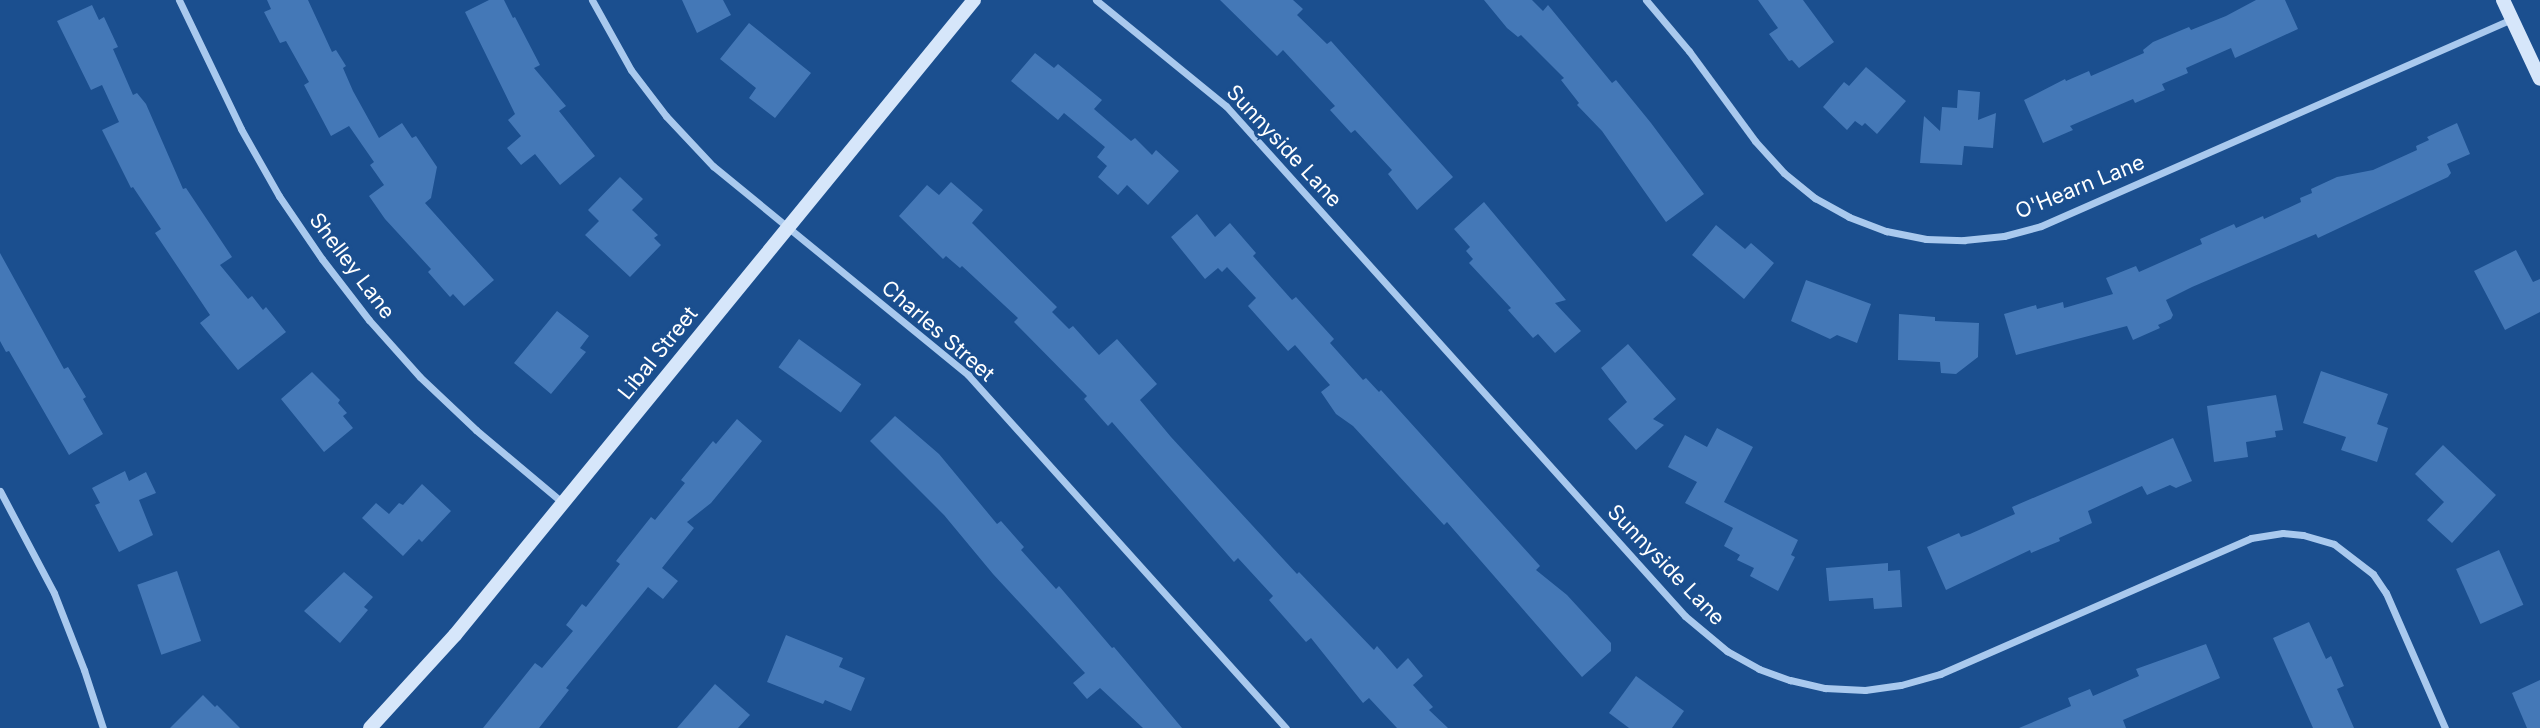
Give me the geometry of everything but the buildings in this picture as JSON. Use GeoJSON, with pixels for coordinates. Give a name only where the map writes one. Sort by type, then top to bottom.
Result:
{"type":"FeatureCollection","features":[{"type":"Feature","properties":{"kind":"street","name":"Shelley Lane"},"geometry":{"type":"LineString","coordinates":[[179,0],[241,129],[322,259],[369,320],[420,377],[476,430],[563,503]]}},
{"type":"Feature","properties":{"kind":"street","name":"Charles Street"},"geometry":{"type":"LineString","coordinates":[[592,0],[631,70],[666,116],[713,166],[968,375],[1286,728]]}},
{"type":"Feature","properties":{"kind":"street","name":"Libal Street"},"geometry":{"type":"LineString","coordinates":[[370,728],[455,635],[974,0]]}},
{"type":"Feature","properties":{"kind":"street","name":"Sunnyside Lane"},"geometry":{"type":"LineString","coordinates":[[1096,0],[1226,106],[1685,616],[1727,651],[1759,669],[1825,688],[1865,690],[1901,685],[1940,674],[2251,538],[2283,533],[2303,535],[2334,544],[2355,557],[2373,574],[2386,593],[2445,728]]}},
{"type":"Feature","properties":{"kind":"street","name":"O'Hearn Lane"},"geometry":{"type":"LineString","coordinates":[[1646,0],[1689,51],[1755,141],[1784,173],[1815,198],[1849,217],[1886,231],[1926,239],[1964,240],[2004,236],[2042,226],[2512,19]]}},
{"type":"Feature","properties":{"kind":"street"},"geometry":{"type":"LineString","coordinates":[[2503,0],[2540,79]]}},
{"type":"Feature","properties":{"kind":"street"},"geometry":{"type":"LineString","coordinates":[[0,491],[54,593],[85,670],[103,728]]}}]}
